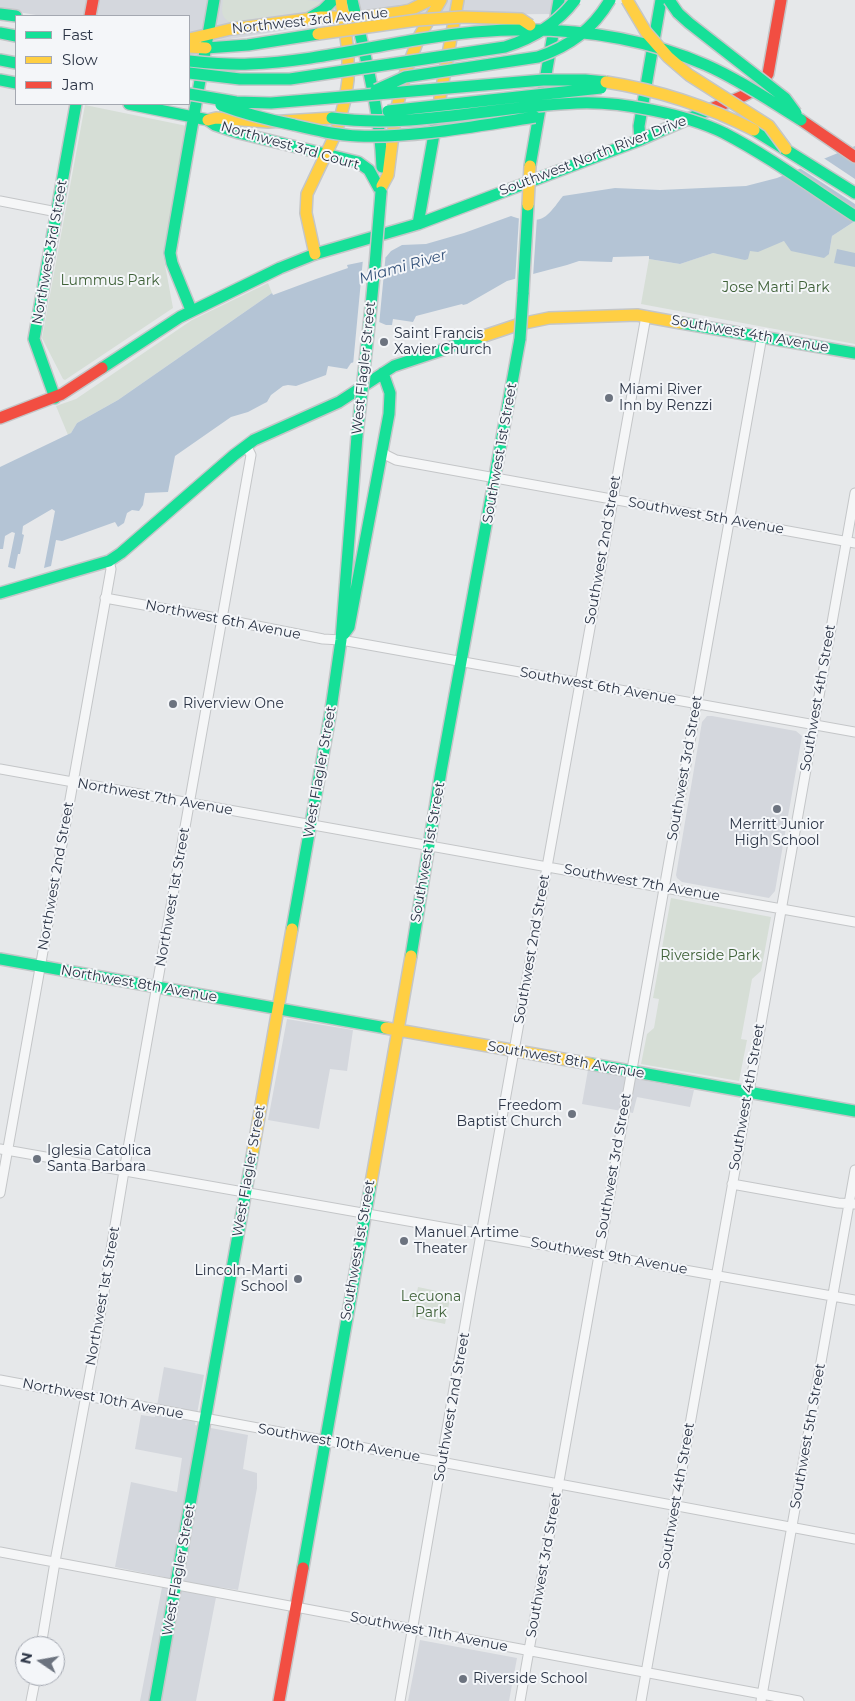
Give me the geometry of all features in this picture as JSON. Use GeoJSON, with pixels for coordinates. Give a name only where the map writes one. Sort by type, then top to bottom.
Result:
{"type":"FeatureCollection","features":[{"type":"Feature","properties":{"kind":"main road"},"geometry":{"type":"LineString","coordinates":[[90,15],[93,0]]}},
{"type":"Feature","properties":{"kind":"main road"},"geometry":{"type":"LineString","coordinates":[[191,310],[172,263],[170,253],[214,0]]}},
{"type":"Feature","properties":{"kind":"main road"},"geometry":{"type":"LineString","coordinates":[[306,20],[333,0]]}},
{"type":"Feature","properties":{"kind":"main road"},"geometry":{"type":"LineString","coordinates":[[315,254],[305,206],[307,194],[316,173],[322,165],[338,126],[348,80],[348,52],[341,0]]}},
{"type":"Feature","properties":{"kind":"main road","name":"West Flagler Street"},"geometry":{"type":"LineString","coordinates":[[156,1701],[330,716],[340,640],[357,436],[381,189],[382,153],[379,116],[352,0]]}},
{"type":"Feature","properties":{"kind":"main road","name":"Northwest 3rd Avenue"},"geometry":{"type":"LineString","coordinates":[[190,39],[231,29],[306,20],[367,17],[410,10],[430,0]]}},
{"type":"Feature","properties":{"kind":"main road","name":"West Flagler Street"},"geometry":{"type":"LineString","coordinates":[[381,189],[388,175],[396,111],[406,71],[420,35],[441,0]]}},
{"type":"Feature","properties":{"kind":"main road"},"geometry":{"type":"LineString","coordinates":[[418,224],[458,0]]}},
{"type":"Feature","properties":{"kind":"main road","name":"Southwest 1st Street"},"geometry":{"type":"LineString","coordinates":[[278,1701],[428,846],[520,339],[530,166],[559,0]]}},
{"type":"Feature","properties":{"kind":"main road"},"geometry":{"type":"LineString","coordinates":[[190,73],[232,79],[290,79],[505,47],[530,38],[552,25],[575,0]]}},
{"type":"Feature","properties":{"kind":"main road"},"geometry":{"type":"LineString","coordinates":[[365,95],[405,78],[538,57],[559,50],[585,34],[600,17],[610,0]]}},
{"type":"Feature","properties":{"kind":"main road"},"geometry":{"type":"LineString","coordinates":[[627,0],[646,32],[668,57],[688,75],[769,126],[786,148]]}},
{"type":"Feature","properties":{"kind":"main road"},"geometry":{"type":"LineString","coordinates":[[640,140],[639,126],[661,0]]}},
{"type":"Feature","properties":{"kind":"main road"},"geometry":{"type":"LineString","coordinates":[[669,0],[678,13],[695,29],[785,98],[801,120]]}},
{"type":"Feature","properties":{"kind":"main road","name":"Southwest North River Drive"},"geometry":{"type":"LineString","coordinates":[[0,418],[55,398],[74,388],[191,310],[280,268],[315,254],[418,224],[640,140],[755,90],[764,82],[768,74],[781,0]]}},
{"type":"Feature","properties":{"kind":"main road"},"geometry":{"type":"LineString","coordinates":[[0,14],[15,16]]}},
{"type":"Feature","properties":{"kind":"main road"},"geometry":{"type":"LineString","coordinates":[[190,47],[206,48],[246,45],[426,19],[462,17],[521,19],[536,29]]}},
{"type":"Feature","properties":{"kind":"main road"},"geometry":{"type":"LineString","coordinates":[[190,61],[240,64],[295,61],[464,32],[507,29],[536,29],[606,35],[660,48],[722,73],[801,120],[855,157]]}},
{"type":"Feature","properties":{"kind":"main road"},"geometry":{"type":"LineString","coordinates":[[0,33],[15,36]]}},
{"type":"Feature","properties":{"kind":"main road"},"geometry":{"type":"LineString","coordinates":[[0,60],[15,63]]}},
{"type":"Feature","properties":{"kind":"main road"},"geometry":{"type":"LineString","coordinates":[[0,80],[15,83]]}},
{"type":"Feature","properties":{"kind":"main road"},"geometry":{"type":"LineString","coordinates":[[190,94],[236,102],[271,103],[551,80],[582,80],[611,84],[653,92],[705,106],[731,117],[786,148],[855,193]]}},
{"type":"Feature","properties":{"kind":"main road"},"geometry":{"type":"LineString","coordinates":[[208,120],[216,118],[268,122],[332,118],[354,114],[597,89],[611,84]]}},
{"type":"Feature","properties":{"kind":"main road"},"geometry":{"type":"LineString","coordinates":[[204,97],[238,112],[325,132],[356,136],[415,134],[574,112],[630,107]]}},
{"type":"Feature","properties":{"kind":"main road"},"geometry":{"type":"LineString","coordinates":[[332,118],[354,121],[418,119],[577,103],[619,104],[682,118],[723,133],[781,167],[855,216]]}},
{"type":"Feature","properties":{"kind":"main road","name":"Northwest 3rd Street"},"geometry":{"type":"LineString","coordinates":[[55,398],[34,339],[76,105]]}},
{"type":"Feature","properties":{"kind":"main road","name":"Northwest 3rd Court"},"geometry":{"type":"LineString","coordinates":[[134,105],[208,120],[215,125],[239,133],[350,160],[363,165],[369,170],[381,189]]}},
{"type":"Feature","properties":{"kind":"main road"},"geometry":{"type":"LineString","coordinates":[[309,150],[316,160],[316,173]]}},
{"type":"Feature","properties":{"kind":"main road","name":"Southwest 4th Avenue"},"geometry":{"type":"LineString","coordinates":[[109,561],[121,553],[246,445],[339,402],[383,373],[404,362],[532,320],[619,315],[646,316],[855,353]]}},
{"type":"Feature","properties":{"kind":"main road","name":"West Flagler Street"},"geometry":{"type":"LineString","coordinates":[[340,640],[350,627],[390,403],[390,389],[383,373]]}},
{"type":"Feature","properties":{"kind":"main road"},"geometry":{"type":"LineString","coordinates":[[0,593],[109,561]]}},
{"type":"Feature","properties":{"kind":"main road","name":"Northwest 8th Avenue"},"geometry":{"type":"LineString","coordinates":[[0,959],[278,1008]]}},
{"type":"Feature","properties":{"kind":"main road","name":"Southwest 8th Avenue"},"geometry":{"type":"LineString","coordinates":[[278,1008],[855,1111]]}},
{"type":"Feature","properties":{"kind":"street"},"geometry":{"type":"LineString","coordinates":[[0,201],[57,212]]}},
{"type":"Feature","properties":{"kind":"street","name":"Southwest 2nd Street"},"geometry":{"type":"LineString","coordinates":[[400,1701],[646,316]]}},
{"type":"Feature","properties":{"kind":"street","name":"Southwest 3rd Street"},"geometry":{"type":"LineString","coordinates":[[520,1701],[762,336]]}},
{"type":"Feature","properties":{"kind":"street","name":"Northwest 1st Street"},"geometry":{"type":"LineString","coordinates":[[43,1636],[251,455],[246,445]]}},
{"type":"Feature","properties":{"kind":"street","name":"Southwest 5th Avenue"},"geometry":{"type":"LineString","coordinates":[[382,450],[386,455],[396,460],[851,542]]}},
{"type":"Feature","properties":{"kind":"street","name":"Southwest 4th Street"},"geometry":{"type":"LineString","coordinates":[[640,1701],[813,725],[851,542],[855,492]]}},
{"type":"Feature","properties":{"kind":"street","name":"Northwest 2nd Street"},"geometry":{"type":"LineString","coordinates":[[0,1192],[4,1150],[40,966],[111,569],[109,561]]}},
{"type":"Feature","properties":{"kind":"street","name":"Northwest 6th Avenue"},"geometry":{"type":"LineString","coordinates":[[105,598],[340,640]]}},
{"type":"Feature","properties":{"kind":"street","name":"Southwest 6th Avenue"},"geometry":{"type":"LineString","coordinates":[[340,640],[855,732]]}},
{"type":"Feature","properties":{"kind":"street","name":"Northwest 7th Avenue"},"geometry":{"type":"LineString","coordinates":[[0,770],[311,825]]}},
{"type":"Feature","properties":{"kind":"street","name":"Southwest 7th Avenue"},"geometry":{"type":"LineString","coordinates":[[311,825],[855,922]]}},
{"type":"Feature","properties":{"kind":"street","name":"Southwest 9th Avenue"},"geometry":{"type":"LineString","coordinates":[[4,1150],[855,1300]]}},
{"type":"Feature","properties":{"kind":"street","name":"Southwest 5th Street"},"geometry":{"type":"LineString","coordinates":[[762,1698],[833,1296],[852,1204],[855,1170]]}},
{"type":"Feature","properties":{"kind":"street"},"geometry":{"type":"LineString","coordinates":[[732,1184],[852,1204]]}},
{"type":"Feature","properties":{"kind":"street","name":"Northwest 10th Avenue"},"geometry":{"type":"LineString","coordinates":[[0,1380],[206,1418]]}},
{"type":"Feature","properties":{"kind":"street","name":"Southwest 10th Avenue"},"geometry":{"type":"LineString","coordinates":[[206,1418],[855,1539]]}},
{"type":"Feature","properties":{"kind":"street","name":"Southwest 11th Avenue"},"geometry":{"type":"LineString","coordinates":[[0,1552],[646,1673],[762,1698],[799,1701]]}},
{"type":"Feature","properties":{"kind":"street"},"geometry":{"type":"LineString","coordinates":[[31,1701],[34,1686]]}},
{"type":"Feature","properties":{"kind":"shaded area"},"geometry":{"type":"Polygon","coordinates":[[[0,0],[556,0],[554,14],[415,15],[317,25],[224,40],[190,39],[190,15],[36,15],[0,9],[0,0]]]}},
{"type":"Feature","properties":{"kind":"shaded area"},"geometry":{"type":"Polygon","coordinates":[[[707,716],[796,731],[802,736],[775,891],[769,898],[682,882],[677,878],[702,722],[707,716]]]}},
{"type":"Feature","properties":{"kind":"shaded area"},"geometry":{"type":"Polygon","coordinates":[[[287,1019],[353,1030],[347,1071],[330,1069],[319,1129],[268,1120],[287,1019]]]}},
{"type":"Feature","properties":{"kind":"shaded area"},"geometry":{"type":"Polygon","coordinates":[[[588,1070],[694,1090],[690,1107],[637,1097],[633,1113],[582,1104],[588,1070]]]}},
{"type":"Feature","properties":{"kind":"shaded area"},"geometry":{"type":"Polygon","coordinates":[[[164,1367],[204,1375],[195,1425],[248,1435],[243,1469],[257,1473],[257,1488],[238,1590],[218,1587],[196,1701],[140,1701],[164,1577],[115,1567],[131,1482],[177,1492],[182,1458],[135,1449],[141,1415],[155,1417],[164,1367]]]}},
{"type":"Feature","properties":{"kind":"shaded area","name":"Riverside School"},"geometry":{"type":"Polygon","coordinates":[[[420,1640],[517,1658],[509,1701],[408,1701],[420,1640]]]}},
{"type":"Feature","properties":{"kind":"green space"},"geometry":{"type":"Polygon","coordinates":[[[223,0],[307,0],[320,2],[320,5],[308,11],[230,22],[223,15],[223,0]]]}},
{"type":"Feature","properties":{"kind":"green space","name":"Lummus Park"},"geometry":{"type":"Polygon","coordinates":[[[85,105],[187,126],[163,254],[173,308],[65,380],[42,338],[85,105]]]}},
{"type":"Feature","properties":{"kind":"green space","name":"Jose Marti Park"},"geometry":{"type":"Polygon","coordinates":[[[855,221],[855,344],[641,304],[649,259],[680,264],[713,253],[745,259],[750,251],[784,241],[829,254],[832,236],[855,221]]]}},
{"type":"Feature","properties":{"kind":"green space"},"geometry":{"type":"Polygon","coordinates":[[[268,283],[272,293],[118,400],[77,423],[68,435],[56,406],[76,399],[192,320],[268,283]]]}},
{"type":"Feature","properties":{"kind":"green space","name":"Riverside Park"},"geometry":{"type":"Polygon","coordinates":[[[671,898],[771,917],[761,971],[752,979],[741,1039],[747,1040],[739,1081],[641,1064],[647,1034],[654,1028],[659,999],[653,998],[671,898]]]}},
{"type":"Feature","properties":{"kind":"green space","name":"Lecuona Park"},"geometry":{"type":"Polygon","coordinates":[[[418,1287],[451,1294],[445,1324],[412,1317],[418,1287]]]}},
{"type":"Feature","properties":{"kind":"water","name":"Miami River"},"geometry":{"type":"Polygon","coordinates":[[[855,146],[855,221],[832,236],[829,254],[824,258],[791,251],[784,241],[758,252],[750,251],[748,259],[745,260],[713,253],[680,264],[649,259],[649,256],[613,257],[612,262],[579,261],[507,281],[467,304],[416,316],[413,322],[393,319],[392,325],[386,325],[379,322],[374,324],[355,362],[351,363],[347,369],[328,366],[326,375],[296,386],[283,386],[271,395],[267,402],[248,412],[231,417],[175,456],[168,492],[145,493],[143,505],[139,511],[132,510],[127,513],[124,523],[118,527],[115,522],[62,541],[56,540],[51,566],[44,568],[55,511],[52,509],[23,526],[22,534],[24,535],[15,569],[8,567],[15,533],[12,532],[5,536],[3,549],[0,549],[0,467],[71,433],[77,423],[118,400],[272,293],[273,295],[348,268],[347,265],[386,257],[391,251],[402,245],[426,244],[511,216],[525,220],[544,218],[563,196],[615,188],[660,190],[746,186],[777,178],[855,146]]]}},
{"type":"Feature","properties":{"kind":"water"},"geometry":{"type":"Polygon","coordinates":[[[837,249],[855,253],[855,267],[834,263],[837,249]]]}},
{"type":"Feature","properties":{"kind":"pier"},"geometry":{"type":"Polygon","coordinates":[[[822,157],[855,179],[855,204],[798,167],[822,157]]]}},
{"type":"Feature","properties":{"kind":"pier"},"geometry":{"type":"Polygon","coordinates":[[[519,217],[537,217],[533,277],[515,282],[519,217]]]}},
{"type":"Feature","properties":{"kind":"pier"},"geometry":{"type":"Polygon","coordinates":[[[386,252],[379,325],[372,330],[362,348],[357,363],[353,365],[363,259],[386,252]]]}},
{"type":"Feature","properties":{"kind":"traffic: fast"},"geometry":{"type":"LineString","coordinates":[[191,310],[172,263],[170,253],[214,0]]}},
{"type":"Feature","properties":{"kind":"traffic: fast"},"geometry":{"type":"LineString","coordinates":[[311,17],[323,10],[333,0]]}},
{"type":"Feature","properties":{"kind":"traffic: fast"},"geometry":{"type":"LineString","coordinates":[[352,0],[375,104],[382,167]]}},
{"type":"Feature","properties":{"kind":"traffic: fast"},"geometry":{"type":"LineString","coordinates":[[530,166],[559,0]]}},
{"type":"Feature","properties":{"kind":"traffic: fast"},"geometry":{"type":"LineString","coordinates":[[190,73],[240,79],[290,79],[505,47],[535,35],[553,23],[575,0]]}},
{"type":"Feature","properties":{"kind":"traffic: fast"},"geometry":{"type":"LineString","coordinates":[[376,90],[405,77],[538,57],[550,53],[570,42],[588,28],[610,0]]}},
{"type":"Feature","properties":{"kind":"traffic: fast"},"geometry":{"type":"LineString","coordinates":[[640,140],[639,126],[661,0]]}},
{"type":"Feature","properties":{"kind":"traffic: fast"},"geometry":{"type":"LineString","coordinates":[[669,0],[678,13],[689,23],[785,98],[796,113]]}},
{"type":"Feature","properties":{"kind":"traffic: fast"},"geometry":{"type":"LineString","coordinates":[[0,14],[15,16]]}},
{"type":"Feature","properties":{"kind":"traffic: fast"},"geometry":{"type":"LineString","coordinates":[[190,61],[234,64],[271,63],[314,58],[457,34],[493,31],[566,31],[602,35],[672,52],[731,77],[801,120]]}},
{"type":"Feature","properties":{"kind":"traffic: fast"},"geometry":{"type":"LineString","coordinates":[[0,33],[15,36]]}},
{"type":"Feature","properties":{"kind":"traffic: fast"},"geometry":{"type":"LineString","coordinates":[[206,48],[248,45],[318,34]]}},
{"type":"Feature","properties":{"kind":"traffic: fast"},"geometry":{"type":"LineString","coordinates":[[0,60],[15,63]]}},
{"type":"Feature","properties":{"kind":"traffic: fast"},"geometry":{"type":"LineString","coordinates":[[0,80],[15,83]]}},
{"type":"Feature","properties":{"kind":"traffic: fast"},"geometry":{"type":"LineString","coordinates":[[190,94],[236,102],[271,103],[543,80],[606,82]]}},
{"type":"Feature","properties":{"kind":"traffic: fast"},"geometry":{"type":"LineString","coordinates":[[388,111],[601,88]]}},
{"type":"Feature","properties":{"kind":"traffic: fast"},"geometry":{"type":"LineString","coordinates":[[332,118],[362,121],[393,121],[577,103],[613,104],[652,110],[691,120],[724,133],[774,162],[855,216]]}},
{"type":"Feature","properties":{"kind":"traffic: fast"},"geometry":{"type":"LineString","coordinates":[[55,398],[34,339],[76,105]]}},
{"type":"Feature","properties":{"kind":"traffic: fast"},"geometry":{"type":"LineString","coordinates":[[134,105],[208,120]]}},
{"type":"Feature","properties":{"kind":"traffic: fast"},"geometry":{"type":"LineString","coordinates":[[221,105],[275,121],[342,135],[358,136],[424,133],[535,117]]}},
{"type":"Feature","properties":{"kind":"traffic: fast"},"geometry":{"type":"LineString","coordinates":[[102,368],[180,317],[280,268],[315,254],[418,224],[640,140],[711,109]]}},
{"type":"Feature","properties":{"kind":"traffic: fast"},"geometry":{"type":"LineString","coordinates":[[208,120],[215,125],[239,133],[358,162],[369,170],[381,192]]}},
{"type":"Feature","properties":{"kind":"traffic: fast"},"geometry":{"type":"LineString","coordinates":[[418,224],[436,123]]}},
{"type":"Feature","properties":{"kind":"traffic: fast"},"geometry":{"type":"LineString","coordinates":[[754,130],[855,193]]}},
{"type":"Feature","properties":{"kind":"traffic: fast"},"geometry":{"type":"LineString","coordinates":[[375,265],[381,192]]}},
{"type":"Feature","properties":{"kind":"traffic: fast"},"geometry":{"type":"LineString","coordinates":[[523,294],[528,205]]}},
{"type":"Feature","properties":{"kind":"traffic: fast"},"geometry":{"type":"LineString","coordinates":[[370,316],[375,265]]}},
{"type":"Feature","properties":{"kind":"traffic: fast"},"geometry":{"type":"LineString","coordinates":[[520,339],[523,294]]}},
{"type":"Feature","properties":{"kind":"traffic: fast"},"geometry":{"type":"LineString","coordinates":[[357,436],[370,316]]}},
{"type":"Feature","properties":{"kind":"traffic: fast"},"geometry":{"type":"LineString","coordinates":[[681,323],[855,353]]}},
{"type":"Feature","properties":{"kind":"traffic: fast"},"geometry":{"type":"LineString","coordinates":[[0,593],[109,561],[121,553],[234,455],[254,440],[339,402],[394,366],[484,336]]}},
{"type":"Feature","properties":{"kind":"traffic: fast"},"geometry":{"type":"LineString","coordinates":[[411,956],[441,771],[520,339]]}},
{"type":"Feature","properties":{"kind":"traffic: fast"},"geometry":{"type":"LineString","coordinates":[[344,634],[349,627],[389,414],[390,393],[383,373]]}},
{"type":"Feature","properties":{"kind":"traffic: fast"},"geometry":{"type":"LineString","coordinates":[[292,929],[330,716],[341,640],[357,436]]}},
{"type":"Feature","properties":{"kind":"traffic: fast"},"geometry":{"type":"LineString","coordinates":[[0,959],[386,1028]]}},
{"type":"Feature","properties":{"kind":"traffic: fast"},"geometry":{"type":"LineString","coordinates":[[591,1064],[855,1111]]}},
{"type":"Feature","properties":{"kind":"traffic: fast"},"geometry":{"type":"LineString","coordinates":[[155,1701],[253,1151]]}},
{"type":"Feature","properties":{"kind":"traffic: fast"},"geometry":{"type":"LineString","coordinates":[[303,1568],[371,1183]]}},
{"type":"Feature","properties":{"kind":"traffic: slow"},"geometry":{"type":"LineString","coordinates":[[315,254],[306,213],[307,194],[336,133],[348,80],[348,52],[341,0]]}},
{"type":"Feature","properties":{"kind":"traffic: slow"},"geometry":{"type":"LineString","coordinates":[[190,39],[231,29],[321,17],[364,17],[400,12],[410,10],[430,0]]}},
{"type":"Feature","properties":{"kind":"traffic: slow"},"geometry":{"type":"LineString","coordinates":[[382,186],[388,175],[396,111],[406,71],[420,35],[441,0]]}},
{"type":"Feature","properties":{"kind":"traffic: slow"},"geometry":{"type":"LineString","coordinates":[[440,98],[458,0]]}},
{"type":"Feature","properties":{"kind":"traffic: slow"},"geometry":{"type":"LineString","coordinates":[[627,0],[646,32],[668,57],[689,75],[769,126],[786,149]]}},
{"type":"Feature","properties":{"kind":"traffic: slow"},"geometry":{"type":"LineString","coordinates":[[318,34],[418,20],[462,17],[521,19],[530,25]]}},
{"type":"Feature","properties":{"kind":"traffic: slow"},"geometry":{"type":"LineString","coordinates":[[190,47],[206,48]]}},
{"type":"Feature","properties":{"kind":"traffic: slow"},"geometry":{"type":"LineString","coordinates":[[606,82],[682,100],[754,130]]}},
{"type":"Feature","properties":{"kind":"traffic: slow"},"geometry":{"type":"LineString","coordinates":[[208,120],[216,118],[268,122],[332,118]]}},
{"type":"Feature","properties":{"kind":"traffic: slow"},"geometry":{"type":"LineString","coordinates":[[528,205],[530,166]]}},
{"type":"Feature","properties":{"kind":"traffic: slow"},"geometry":{"type":"LineString","coordinates":[[484,336],[520,324],[549,318],[637,315],[681,323]]}},
{"type":"Feature","properties":{"kind":"traffic: slow"},"geometry":{"type":"LineString","coordinates":[[253,1151],[292,929]]}},
{"type":"Feature","properties":{"kind":"traffic: slow"},"geometry":{"type":"LineString","coordinates":[[371,1183],[411,956]]}},
{"type":"Feature","properties":{"kind":"traffic: slow"},"geometry":{"type":"LineString","coordinates":[[386,1028],[591,1064]]}},
{"type":"Feature","properties":{"kind":"traffic: jam"},"geometry":{"type":"LineString","coordinates":[[90,15],[93,0]]}},
{"type":"Feature","properties":{"kind":"traffic: jam"},"geometry":{"type":"LineString","coordinates":[[711,109],[751,92],[764,81],[768,74],[781,0]]}},
{"type":"Feature","properties":{"kind":"traffic: jam"},"geometry":{"type":"LineString","coordinates":[[801,120],[855,157]]}},
{"type":"Feature","properties":{"kind":"traffic: jam"},"geometry":{"type":"LineString","coordinates":[[0,418],[62,394],[102,368]]}},
{"type":"Feature","properties":{"kind":"traffic: jam"},"geometry":{"type":"LineString","coordinates":[[279,1701],[303,1568]]}},
{"type":"Feature","properties":{"kind":"place","name":"Saint Francis Xavier Church"},"geometry":{"type":"Point","coordinates":[384,342]}},
{"type":"Feature","properties":{"kind":"place","name":"Miami River Inn by Renzzi"},"geometry":{"type":"Point","coordinates":[609,398]}},
{"type":"Feature","properties":{"kind":"place","name":"Riverview One"},"geometry":{"type":"Point","coordinates":[173,704]}},
{"type":"Feature","properties":{"kind":"place","name":"Merritt Junior High School"},"geometry":{"type":"Point","coordinates":[777,809]}},
{"type":"Feature","properties":{"kind":"place","name":"Freedom Baptist Church"},"geometry":{"type":"Point","coordinates":[572,1114]}},
{"type":"Feature","properties":{"kind":"place","name":"Iglesia Catolica Santa Barbara"},"geometry":{"type":"Point","coordinates":[37,1159]}},
{"type":"Feature","properties":{"kind":"place","name":"Manuel Artime Theater"},"geometry":{"type":"Point","coordinates":[404,1241]}},
{"type":"Feature","properties":{"kind":"place","name":"Lincoln-Marti School"},"geometry":{"type":"Point","coordinates":[298,1279]}},
{"type":"Feature","properties":{"kind":"place","name":"Riverside School"},"geometry":{"type":"Point","coordinates":[463,1679]}}]}
